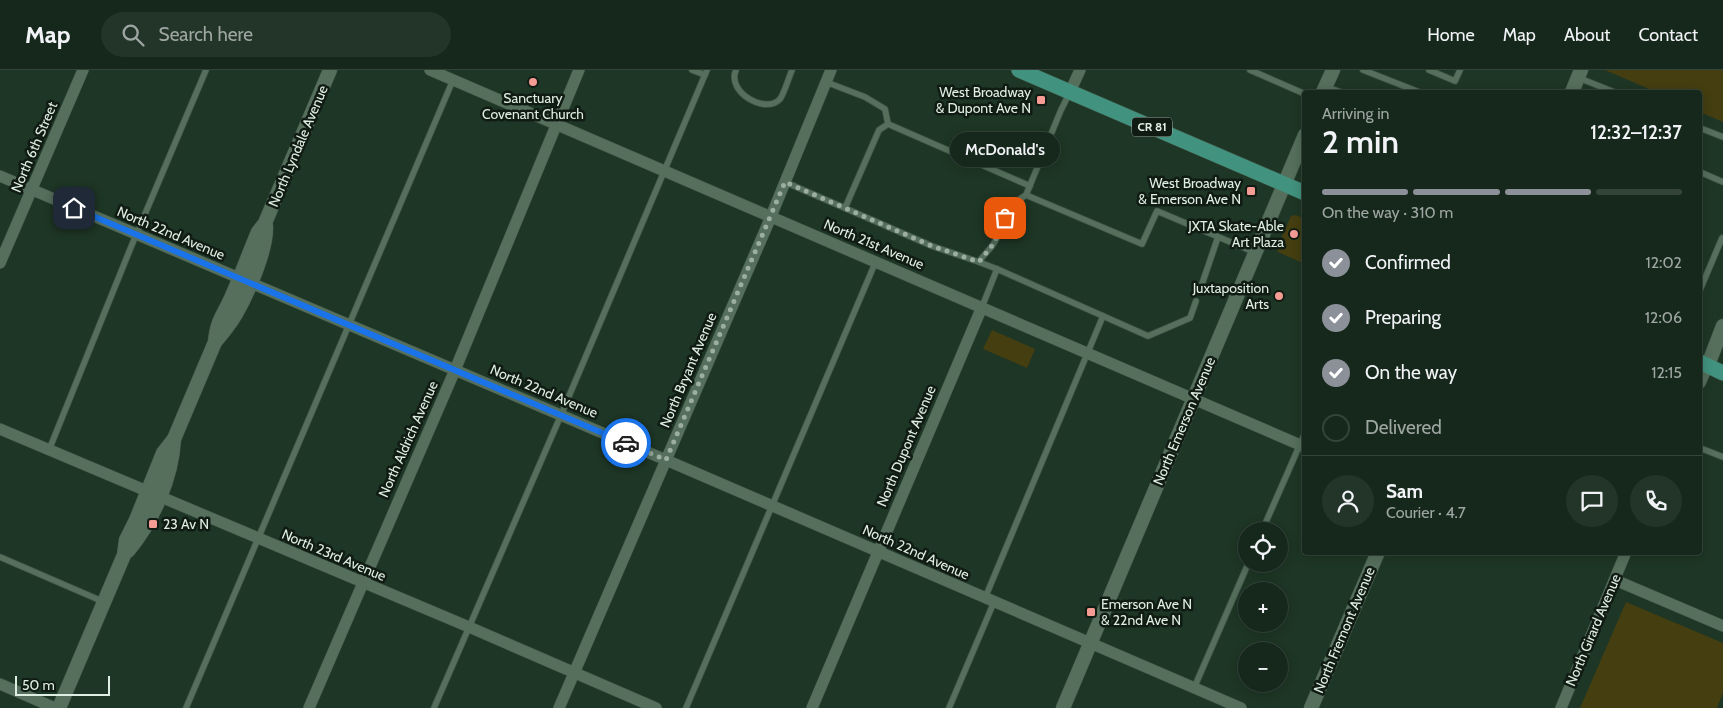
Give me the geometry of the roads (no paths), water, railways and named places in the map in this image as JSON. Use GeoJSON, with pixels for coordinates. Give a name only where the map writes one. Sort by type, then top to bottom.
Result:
{"type":"FeatureCollection","features":[{"type":"Feature","properties":{"kind":"main road","name":"CR 81"},"geometry":{"type":"LineString","coordinates":[[1019,70],[1302,192]]}},
{"type":"Feature","properties":{"kind":"main road"},"geometry":{"type":"LineString","coordinates":[[1704,363],[1723,373]]}},
{"type":"Feature","properties":{"kind":"street","name":"North 6th Street"},"geometry":{"type":"LineString","coordinates":[[0,263],[83,70]]}},
{"type":"Feature","properties":{"kind":"street","name":"North Lyndale Avenue"},"geometry":{"type":"LineString","coordinates":[[60,708],[124,555],[145,527],[153,495],[173,457],[174,439],[215,342],[236,313],[245,281],[263,247],[266,234],[265,223],[330,70]]}},
{"type":"Feature","properties":{"kind":"street","name":"North 21st Avenue"},"geometry":{"type":"LineString","coordinates":[[430,70],[1302,446]]}},
{"type":"Feature","properties":{"kind":"street","name":"North Aldrich Avenue"},"geometry":{"type":"LineString","coordinates":[[309,708],[455,370],[579,70]]}},
{"type":"Feature","properties":{"kind":"street","name":"North Bryant Avenue"},"geometry":{"type":"LineString","coordinates":[[559,708],[771,216],[831,70]]}},
{"type":"Feature","properties":{"kind":"street"},"geometry":{"type":"LineString","coordinates":[[1070,92],[1080,70]]}},
{"type":"Feature","properties":{"kind":"street"},"geometry":{"type":"LineString","coordinates":[[1324,90],[1333,70]]}},
{"type":"Feature","properties":{"kind":"street"},"geometry":{"type":"LineString","coordinates":[[1573,90],[1579,74]]}},
{"type":"Feature","properties":{"kind":"street","name":"North Emerson Avenue"},"geometry":{"type":"LineString","coordinates":[[1063,708],[1302,142]]}},
{"type":"Feature","properties":{"kind":"street","name":"North 22nd Avenue"},"geometry":{"type":"LineString","coordinates":[[0,176],[878,550],[1090,644],[1241,708]]}},
{"type":"Feature","properties":{"kind":"street","name":"North Dupont Avenue"},"geometry":{"type":"LineString","coordinates":[[812,708],[982,307]]}},
{"type":"Feature","properties":{"kind":"street"},"geometry":{"type":"LineString","coordinates":[[1704,363],[1723,326]]}},
{"type":"Feature","properties":{"kind":"street","name":"North 23rd Avenue"},"geometry":{"type":"LineString","coordinates":[[0,429],[656,708]]}},
{"type":"Feature","properties":{"kind":"street","name":"North Fremont Avenue"},"geometry":{"type":"LineString","coordinates":[[1311,708],[1377,555]]}},
{"type":"Feature","properties":{"kind":"street","name":"North Girard Avenue"},"geometry":{"type":"LineString","coordinates":[[1561,708],[1625,555]]}},
{"type":"Feature","properties":{"kind":"street"},"geometry":{"type":"LineString","coordinates":[[1615,580],[1723,626]]}},
{"type":"Feature","properties":{"kind":"street"},"geometry":{"type":"LineString","coordinates":[[0,684],[55,708]]}},
{"type":"Feature","properties":{"kind":"lane"},"geometry":{"type":"LineString","coordinates":[[49,450],[206,70]]}},
{"type":"Feature","properties":{"kind":"lane"},"geometry":{"type":"LineString","coordinates":[[434,708],[706,73],[692,70]]}},
{"type":"Feature","properties":{"kind":"lane"},"geometry":{"type":"LineString","coordinates":[[736,70],[734,75],[735,84],[739,91],[749,98],[764,104],[771,104],[780,99],[792,70]]}},
{"type":"Feature","properties":{"kind":"lane"},"geometry":{"type":"LineString","coordinates":[[1250,70],[1302,93]]}},
{"type":"Feature","properties":{"kind":"lane"},"geometry":{"type":"LineString","coordinates":[[1364,70],[1414,90]]}},
{"type":"Feature","properties":{"kind":"lane"},"geometry":{"type":"LineString","coordinates":[[1429,70],[1455,81],[1460,70]]}},
{"type":"Feature","properties":{"kind":"lane"},"geometry":{"type":"LineString","coordinates":[[1579,74],[1610,90]]}},
{"type":"Feature","properties":{"kind":"lane"},"geometry":{"type":"LineString","coordinates":[[186,708],[453,80]]}},
{"type":"Feature","properties":{"kind":"lane"},"geometry":{"type":"LineString","coordinates":[[826,82],[865,97],[885,109],[888,124]]}},
{"type":"Feature","properties":{"kind":"lane"},"geometry":{"type":"LineString","coordinates":[[979,262],[994,243],[1005,218],[1017,201],[1026,195],[1060,110],[1070,92]]}},
{"type":"Feature","properties":{"kind":"lane"},"geometry":{"type":"LineString","coordinates":[[888,124],[1030,186]]}},
{"type":"Feature","properties":{"kind":"lane"},"geometry":{"type":"LineString","coordinates":[[845,208],[879,130],[888,124]]}},
{"type":"Feature","properties":{"kind":"lane"},"geometry":{"type":"LineString","coordinates":[[1702,129],[1723,137]]}},
{"type":"Feature","properties":{"kind":"lane"},"geometry":{"type":"LineString","coordinates":[[1702,173],[1723,182]]}},
{"type":"Feature","properties":{"kind":"lane"},"geometry":{"type":"LineString","coordinates":[[785,182],[932,246],[997,269],[1148,336],[1190,318],[1196,301]]}},
{"type":"Feature","properties":{"kind":"lane"},"geometry":{"type":"LineString","coordinates":[[1026,195],[1142,244],[1156,211],[1255,253]]}},
{"type":"Feature","properties":{"kind":"lane"},"geometry":{"type":"LineString","coordinates":[[1201,287],[1218,237]]}},
{"type":"Feature","properties":{"kind":"lane"},"geometry":{"type":"LineString","coordinates":[[1702,285],[1723,238]]}},
{"type":"Feature","properties":{"kind":"lane"},"geometry":{"type":"LineString","coordinates":[[686,708],[876,261]]}},
{"type":"Feature","properties":{"kind":"lane"},"geometry":{"type":"LineString","coordinates":[[982,307],[997,269]]}},
{"type":"Feature","properties":{"kind":"lane"},"geometry":{"type":"LineString","coordinates":[[949,708],[1103,316]]}},
{"type":"Feature","properties":{"kind":"lane"},"geometry":{"type":"LineString","coordinates":[[1266,522],[1302,448]]}},
{"type":"Feature","properties":{"kind":"lane"},"geometry":{"type":"LineString","coordinates":[[1702,449],[1723,458]]}},
{"type":"Feature","properties":{"kind":"lane"},"geometry":{"type":"LineString","coordinates":[[0,558],[104,602]]}},
{"type":"Feature","properties":{"kind":"lane"},"geometry":{"type":"LineString","coordinates":[[1194,688],[1245,572]]}},
{"type":"Feature","properties":{"kind":"place","name":"Sanctuary Covenant Church"},"geometry":{"type":"Point","coordinates":[533,82]}},
{"type":"Feature","properties":{"kind":"place","name":"West Broadway & Dupont Ave N"},"geometry":{"type":"Point","coordinates":[1041,100]}},
{"type":"Feature","properties":{"kind":"place","name":"West Broadway & Emerson Ave N"},"geometry":{"type":"Point","coordinates":[1251,191]}},
{"type":"Feature","properties":{"kind":"place","name":"McDonald's"},"geometry":{"type":"Point","coordinates":[1005,218]}},
{"type":"Feature","properties":{"kind":"place","name":"JXTA Skate-Able Art Plaza"},"geometry":{"type":"Point","coordinates":[1294,234]}},
{"type":"Feature","properties":{"kind":"place","name":"Juxtaposition Arts"},"geometry":{"type":"Point","coordinates":[1279,296]}},
{"type":"Feature","properties":{"kind":"place","name":"23 Av N"},"geometry":{"type":"Point","coordinates":[153,524]}},
{"type":"Feature","properties":{"kind":"place","name":"Emerson Ave N & 22nd Ave N"},"geometry":{"type":"Point","coordinates":[1091,612]}}]}
